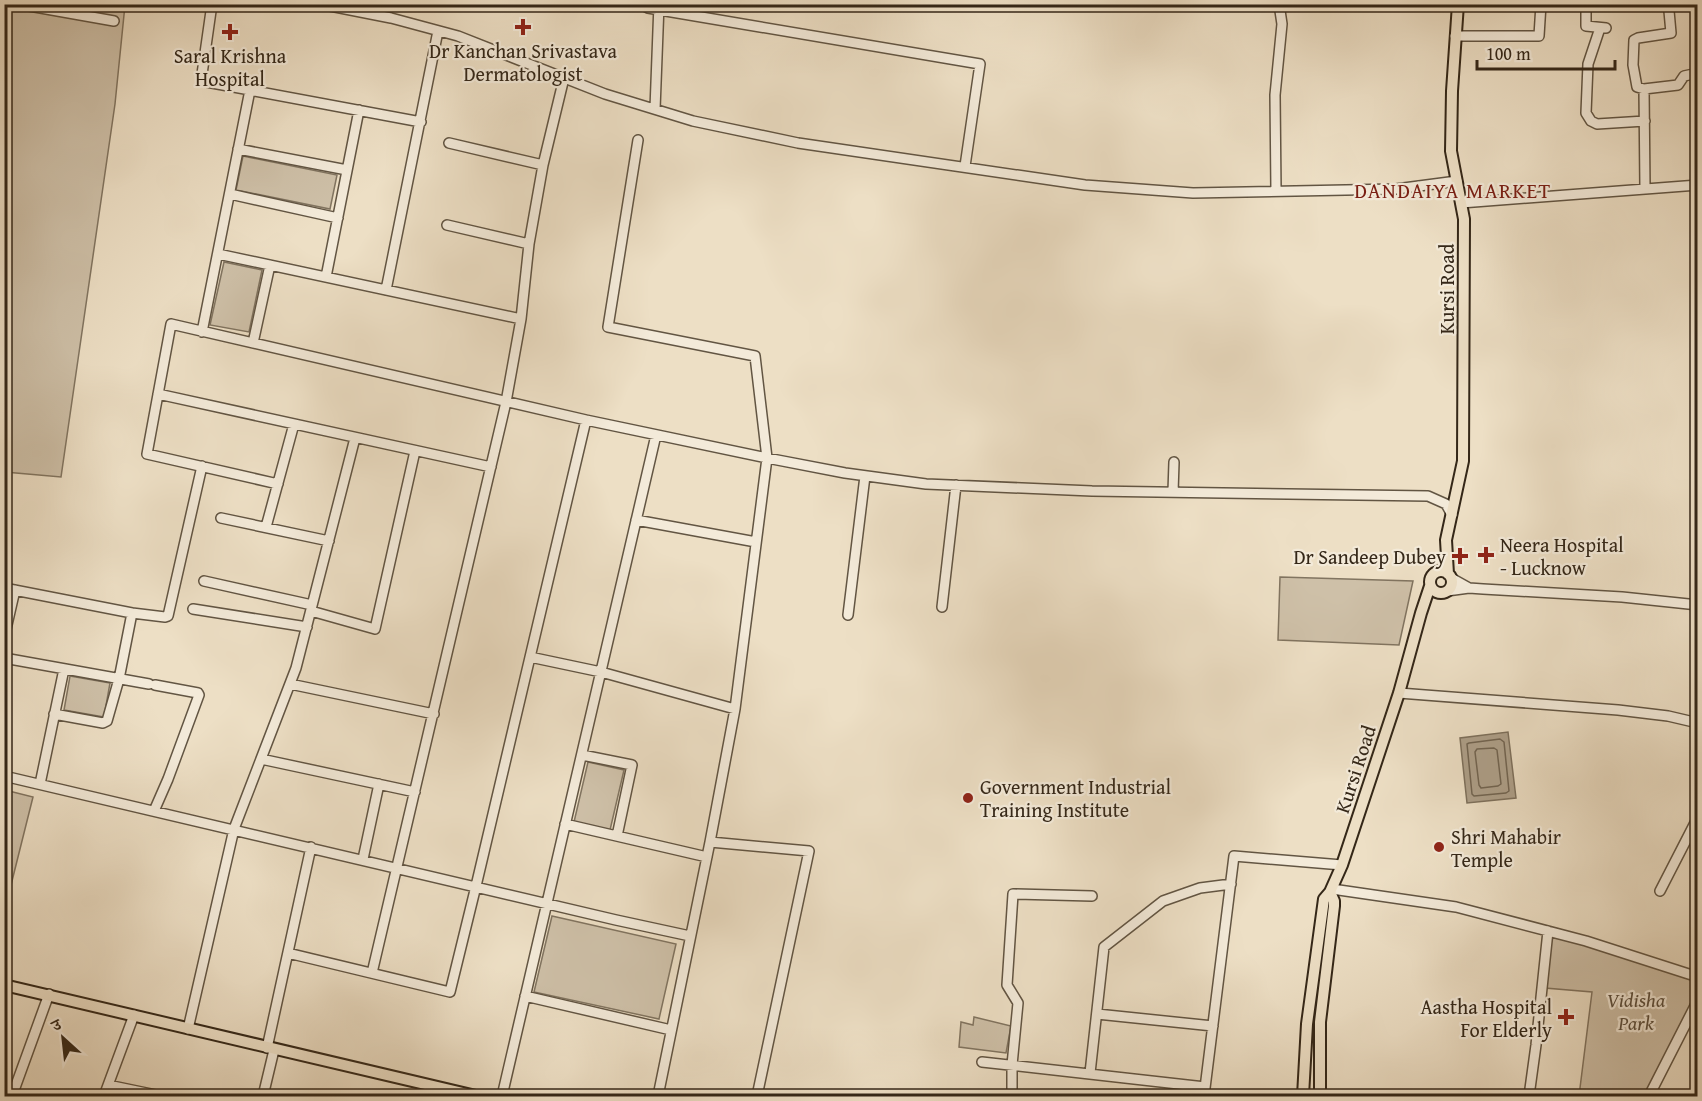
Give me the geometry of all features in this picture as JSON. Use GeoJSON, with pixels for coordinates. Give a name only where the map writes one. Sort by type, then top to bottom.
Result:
{"type":"FeatureCollection","features":[{"type":"Feature","properties":{"kind":"main road","name":"Kursi Road"},"geometry":{"type":"LineString","coordinates":[[1450,576],[1446,540],[1463,461],[1464,219],[1451,150],[1452,91],[1458,4]]}},
{"type":"Feature","properties":{"kind":"main road"},"geometry":{"type":"LineString","coordinates":[[1434,573],[1442,571],[1450,576],[1451,585],[1439,590],[1430,578],[1446,540]]}},
{"type":"Feature","properties":{"kind":"main road","name":"Kursi Road"},"geometry":{"type":"LineString","coordinates":[[1303,1096],[1309,1013],[1324,899],[1331,890],[1342,865],[1399,693],[1421,612],[1439,590]]}},
{"type":"Feature","properties":{"kind":"main road","name":"Kursi Road"},"geometry":{"type":"LineString","coordinates":[[1320,1096],[1320,1022],[1334,906],[1331,890]]}},
{"type":"Feature","properties":{"kind":"main road"},"geometry":{"type":"LineString","coordinates":[[4,985],[476,1096]]}},
{"type":"Feature","properties":{"kind":"street"},"geometry":{"type":"LineString","coordinates":[[18,4],[114,21]]}},
{"type":"Feature","properties":{"kind":"street"},"geometry":{"type":"LineString","coordinates":[[212,4],[201,81],[421,122]]}},
{"type":"Feature","properties":{"kind":"street"},"geometry":{"type":"LineString","coordinates":[[321,4],[391,18],[458,36],[605,94],[693,121],[798,143],[1085,184],[1193,193],[1396,189],[1457,181]]}},
{"type":"Feature","properties":{"kind":"street"},"geometry":{"type":"LineString","coordinates":[[641,4],[648,8],[659,7],[980,64],[965,166]]}},
{"type":"Feature","properties":{"kind":"street"},"geometry":{"type":"LineString","coordinates":[[1276,191],[1275,95],[1282,24],[1279,4]]}},
{"type":"Feature","properties":{"kind":"street"},"geometry":{"type":"LineString","coordinates":[[1455,36],[1539,36],[1541,4]]}},
{"type":"Feature","properties":{"kind":"street"},"geometry":{"type":"LineString","coordinates":[[1586,4],[1586,26],[1603,28],[1587,68],[1586,112],[1588,118],[1597,124],[1645,121]]}},
{"type":"Feature","properties":{"kind":"street"},"geometry":{"type":"LineString","coordinates":[[1667,4],[1671,33],[1634,40],[1633,66],[1637,87],[1644,89],[1678,85],[1683,76],[1698,73]]}},
{"type":"Feature","properties":{"kind":"street"},"geometry":{"type":"LineString","coordinates":[[656,109],[659,7]]}},
{"type":"Feature","properties":{"kind":"street"},"geometry":{"type":"LineString","coordinates":[[386,290],[438,31]]}},
{"type":"Feature","properties":{"kind":"street"},"geometry":{"type":"LineString","coordinates":[[372,973],[506,402],[521,319],[529,244],[543,165],[564,78]]}},
{"type":"Feature","properties":{"kind":"street"},"geometry":{"type":"LineString","coordinates":[[1644,89],[1645,189]]}},
{"type":"Feature","properties":{"kind":"street"},"geometry":{"type":"LineString","coordinates":[[202,332],[250,90]]}},
{"type":"Feature","properties":{"kind":"street"},"geometry":{"type":"LineString","coordinates":[[326,277],[359,110]]}},
{"type":"Feature","properties":{"kind":"street"},"geometry":{"type":"LineString","coordinates":[[638,140],[608,327],[755,356],[767,458],[735,709],[658,1096]]}},
{"type":"Feature","properties":{"kind":"street"},"geometry":{"type":"LineString","coordinates":[[449,143],[543,165]]}},
{"type":"Feature","properties":{"kind":"street"},"geometry":{"type":"LineString","coordinates":[[238,149],[347,170]]}},
{"type":"Feature","properties":{"kind":"street"},"geometry":{"type":"LineString","coordinates":[[1461,203],[1698,185]]}},
{"type":"Feature","properties":{"kind":"street"},"geometry":{"type":"LineString","coordinates":[[230,194],[338,218]]}},
{"type":"Feature","properties":{"kind":"street"},"geometry":{"type":"LineString","coordinates":[[447,225],[529,244]]}},
{"type":"Feature","properties":{"kind":"street"},"geometry":{"type":"LineString","coordinates":[[218,254],[521,319]]}},
{"type":"Feature","properties":{"kind":"street"},"geometry":{"type":"LineString","coordinates":[[253,343],[270,265]]}},
{"type":"Feature","properties":{"kind":"street"},"geometry":{"type":"LineString","coordinates":[[278,484],[147,454],[171,324],[586,420],[865,476],[927,484],[1092,491],[1428,496],[1446,504],[1452,515]]}},
{"type":"Feature","properties":{"kind":"street"},"geometry":{"type":"LineString","coordinates":[[158,394],[491,467]]}},
{"type":"Feature","properties":{"kind":"street"},"geometry":{"type":"LineString","coordinates":[[288,953],[450,992],[586,420]]}},
{"type":"Feature","properties":{"kind":"street"},"geometry":{"type":"LineString","coordinates":[[266,527],[294,424]]}},
{"type":"Feature","properties":{"kind":"street"},"geometry":{"type":"LineString","coordinates":[[502,1096],[656,435]]}},
{"type":"Feature","properties":{"kind":"street"},"geometry":{"type":"LineString","coordinates":[[188,1029],[234,830],[296,668],[355,438]]}},
{"type":"Feature","properties":{"kind":"street"},"geometry":{"type":"LineString","coordinates":[[204,581],[311,608],[375,629],[415,451]]}},
{"type":"Feature","properties":{"kind":"street"},"geometry":{"type":"LineString","coordinates":[[1173,492],[1174,462]]}},
{"type":"Feature","properties":{"kind":"street"},"geometry":{"type":"LineString","coordinates":[[4,588],[132,613],[165,617],[170,614],[202,466]]}},
{"type":"Feature","properties":{"kind":"street"},"geometry":{"type":"LineString","coordinates":[[848,615],[865,476]]}},
{"type":"Feature","properties":{"kind":"street"},"geometry":{"type":"LineString","coordinates":[[942,607],[956,485]]}},
{"type":"Feature","properties":{"kind":"street"},"geometry":{"type":"LineString","coordinates":[[220,518],[328,541]]}},
{"type":"Feature","properties":{"kind":"street"},"geometry":{"type":"LineString","coordinates":[[636,520],[756,542]]}},
{"type":"Feature","properties":{"kind":"street"},"geometry":{"type":"LineString","coordinates":[[1450,576],[1469,588]]}},
{"type":"Feature","properties":{"kind":"street"},"geometry":{"type":"LineString","coordinates":[[1439,590],[1469,588],[1622,597],[1698,605]]}},
{"type":"Feature","properties":{"kind":"street"},"geometry":{"type":"LineString","coordinates":[[4,638],[15,590]]}},
{"type":"Feature","properties":{"kind":"street"},"geometry":{"type":"LineString","coordinates":[[193,609],[307,627]]}},
{"type":"Feature","properties":{"kind":"street"},"geometry":{"type":"LineString","coordinates":[[54,714],[105,723],[108,720],[132,613]]}},
{"type":"Feature","properties":{"kind":"street"},"geometry":{"type":"LineString","coordinates":[[531,657],[601,672],[735,709]]}},
{"type":"Feature","properties":{"kind":"street"},"geometry":{"type":"LineString","coordinates":[[4,658],[198,693],[168,779],[154,811]]}},
{"type":"Feature","properties":{"kind":"street"},"geometry":{"type":"LineString","coordinates":[[40,784],[64,669]]}},
{"type":"Feature","properties":{"kind":"street"},"geometry":{"type":"LineString","coordinates":[[290,684],[434,714]]}},
{"type":"Feature","properties":{"kind":"street"},"geometry":{"type":"LineString","coordinates":[[1399,693],[1658,714],[1698,723]]}},
{"type":"Feature","properties":{"kind":"street"},"geometry":{"type":"LineString","coordinates":[[582,755],[632,765],[617,836]]}},
{"type":"Feature","properties":{"kind":"street"},"geometry":{"type":"LineString","coordinates":[[261,759],[415,792]]}},
{"type":"Feature","properties":{"kind":"street"},"geometry":{"type":"LineString","coordinates":[[4,776],[690,936]]}},
{"type":"Feature","properties":{"kind":"street"},"geometry":{"type":"LineString","coordinates":[[363,860],[380,784]]}},
{"type":"Feature","properties":{"kind":"street"},"geometry":{"type":"LineString","coordinates":[[1660,891],[1698,817]]}},
{"type":"Feature","properties":{"kind":"street"},"geometry":{"type":"LineString","coordinates":[[566,824],[707,857]]}},
{"type":"Feature","properties":{"kind":"street"},"geometry":{"type":"LineString","coordinates":[[710,842],[809,851],[757,1096]]}},
{"type":"Feature","properties":{"kind":"street"},"geometry":{"type":"LineString","coordinates":[[263,1096],[288,953],[311,848]]}},
{"type":"Feature","properties":{"kind":"street"},"geometry":{"type":"LineString","coordinates":[[982,1062],[1090,1074],[1205,1092],[1234,856],[1342,865]]}},
{"type":"Feature","properties":{"kind":"street"},"geometry":{"type":"LineString","coordinates":[[1090,1074],[1104,947],[1163,901],[1200,888],[1231,884]]}},
{"type":"Feature","properties":{"kind":"street"},"geometry":{"type":"LineString","coordinates":[[1331,890],[1456,907],[1586,941],[1698,977]]}},
{"type":"Feature","properties":{"kind":"street"},"geometry":{"type":"LineString","coordinates":[[1012,1096],[1012,1065],[1018,1004],[1007,985],[1013,894],[1092,896]]}},
{"type":"Feature","properties":{"kind":"street"},"geometry":{"type":"LineString","coordinates":[[1529,1096],[1548,931]]}},
{"type":"Feature","properties":{"kind":"street"},"geometry":{"type":"LineString","coordinates":[[12,1096],[49,994]]}},
{"type":"Feature","properties":{"kind":"street"},"geometry":{"type":"LineString","coordinates":[[525,996],[671,1030]]}},
{"type":"Feature","properties":{"kind":"street"},"geometry":{"type":"LineString","coordinates":[[1649,1096],[1698,1000]]}},
{"type":"Feature","properties":{"kind":"street"},"geometry":{"type":"LineString","coordinates":[[1097,1014],[1213,1026]]}},
{"type":"Feature","properties":{"kind":"street"},"geometry":{"type":"LineString","coordinates":[[104,1096],[134,1015]]}},
{"type":"Feature","properties":{"kind":"street"},"geometry":{"type":"LineString","coordinates":[[4,1083],[16,1086]]}},
{"type":"Feature","properties":{"kind":"street"},"geometry":{"type":"LineString","coordinates":[[108,1084],[161,1096]]}},
{"type":"Feature","properties":{"kind":"green space"},"geometry":{"type":"Polygon","coordinates":[[[4,5],[125,5],[115,104],[61,477],[5,472],[4,5]]]}},
{"type":"Feature","properties":{"kind":"green space"},"geometry":{"type":"Polygon","coordinates":[[[243,156],[337,175],[330,209],[236,190],[243,156]]]}},
{"type":"Feature","properties":{"kind":"green space"},"geometry":{"type":"Polygon","coordinates":[[[224,262],[262,270],[249,332],[210,325],[224,262]]]}},
{"type":"Feature","properties":{"kind":"green space"},"geometry":{"type":"Polygon","coordinates":[[[1280,577],[1413,581],[1399,645],[1278,640],[1280,577]]]}},
{"type":"Feature","properties":{"kind":"green space"},"geometry":{"type":"Polygon","coordinates":[[[70,676],[110,683],[104,717],[64,710],[70,676]]]}},
{"type":"Feature","properties":{"kind":"green space"},"geometry":{"type":"Polygon","coordinates":[[[588,762],[624,770],[610,830],[574,822],[588,762]]]}},
{"type":"Feature","properties":{"kind":"green space"},"geometry":{"type":"Polygon","coordinates":[[[5,790],[33,797],[8,897],[4,896],[5,790]]]}},
{"type":"Feature","properties":{"kind":"green space"},"geometry":{"type":"Polygon","coordinates":[[[552,916],[676,944],[659,1019],[534,992],[552,916]]]}},
{"type":"Feature","properties":{"kind":"green space","name":"Vidisha Park"},"geometry":{"type":"Polygon","coordinates":[[[1550,935],[1697,980],[1697,994],[1647,1096],[1579,1096],[1592,992],[1545,988],[1550,935]]]}},
{"type":"Feature","properties":{"kind":"green space"},"geometry":{"type":"Polygon","coordinates":[[[974,1017],[1011,1026],[1006,1053],[959,1047],[961,1022],[973,1025],[974,1017]]]}},
{"type":"Feature","properties":{"kind":"water"},"geometry":{"type":"Polygon","coordinates":[[[1508,732],[1516,798],[1467,803],[1460,738],[1508,732]]]}},
{"type":"Feature","properties":{"kind":"place","name":"Dr Kanchan Srivastava Dermatologist"},"geometry":{"type":"Point","coordinates":[523,27]}},
{"type":"Feature","properties":{"kind":"place","name":"Saral Krishna Hospital"},"geometry":{"type":"Point","coordinates":[230,32]}},
{"type":"Feature","properties":{"kind":"place","name":"Neera Hospital - Lucknow"},"geometry":{"type":"Point","coordinates":[1486,555]}},
{"type":"Feature","properties":{"kind":"place","name":"Dr Sandeep Dubey"},"geometry":{"type":"Point","coordinates":[1460,556]}},
{"type":"Feature","properties":{"kind":"place","name":"Government Industrial Training Institute"},"geometry":{"type":"Point","coordinates":[968,798]}},
{"type":"Feature","properties":{"kind":"place","name":"Shri Mahabir Temple"},"geometry":{"type":"Point","coordinates":[1439,847]}},
{"type":"Feature","properties":{"kind":"place","name":"Aastha Hospital For Elderly"},"geometry":{"type":"Point","coordinates":[1566,1017]}},
{"type":"Feature","properties":{"kind":"district","name":"DANDAIYA MARKET"},"geometry":{"type":"Point","coordinates":[1453,190]}}]}
